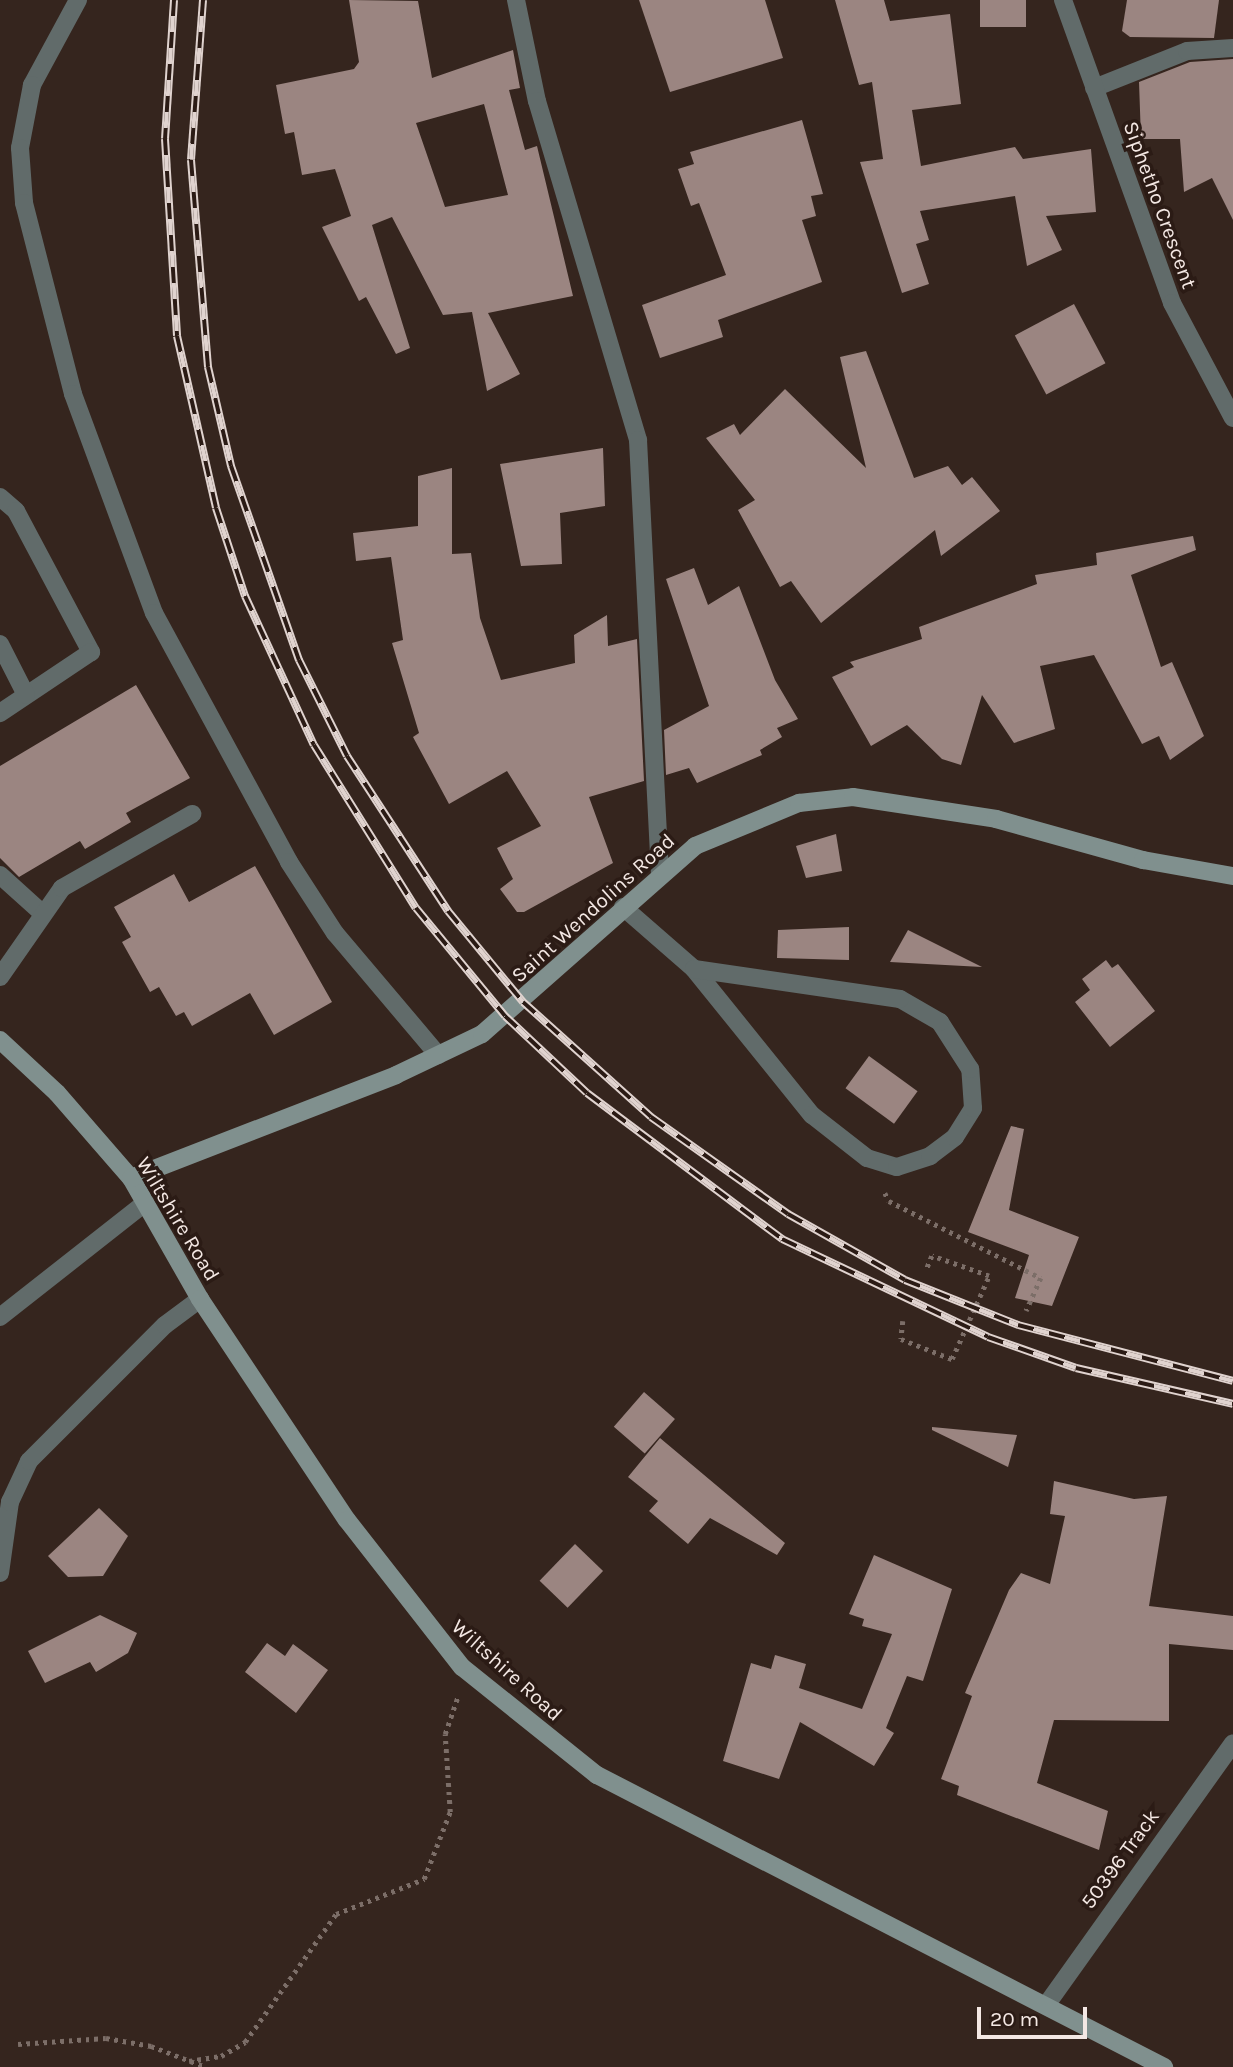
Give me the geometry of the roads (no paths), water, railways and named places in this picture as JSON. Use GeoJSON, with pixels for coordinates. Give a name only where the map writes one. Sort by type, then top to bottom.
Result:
{"type":"FeatureCollection","features":[{"type":"Feature","properties":{"kind":"street"},"geometry":{"type":"LineString","coordinates":[[78,0],[32,85],[20,148],[24,203],[73,394],[154,613],[289,862],[335,933],[438,1055]]}},
{"type":"Feature","properties":{"kind":"street"},"geometry":{"type":"LineString","coordinates":[[516,0],[537,101],[638,440],[660,875]]}},
{"type":"Feature","properties":{"kind":"street","name":"Siphetho Crescent"},"geometry":{"type":"LineString","coordinates":[[1062,0],[1171,303],[1233,418]]}},
{"type":"Feature","properties":{"kind":"street"},"geometry":{"type":"LineString","coordinates":[[1094,88],[1187,51],[1233,48]]}},
{"type":"Feature","properties":{"kind":"street"},"geometry":{"type":"LineString","coordinates":[[0,497],[16,510],[90,652],[0,713]]}},
{"type":"Feature","properties":{"kind":"street"},"geometry":{"type":"LineString","coordinates":[[0,644],[26,695]]}},
{"type":"Feature","properties":{"kind":"street","name":"Saint Wendolins Road"},"geometry":{"type":"LineString","coordinates":[[131,1178],[438,1055],[482,1034],[523,1002],[623,908],[695,846],[751,819],[799,803],[853,797],[996,819],[1143,860],[1233,876]]}},
{"type":"Feature","properties":{"kind":"street"},"geometry":{"type":"LineString","coordinates":[[0,977],[41,912],[100,862],[192,814]]}},
{"type":"Feature","properties":{"kind":"street"},"geometry":{"type":"LineString","coordinates":[[0,875],[41,912]]}},
{"type":"Feature","properties":{"kind":"street"},"geometry":{"type":"LineString","coordinates":[[623,908],[694,969],[812,1115],[867,1158],[897,1167],[930,1156],[955,1137],[973,1108],[970,1069],[940,1022],[900,999],[694,969]]}},
{"type":"Feature","properties":{"kind":"street","name":"Wiltshire Road"},"geometry":{"type":"LineString","coordinates":[[0,1040],[57,1093],[131,1178],[200,1300],[347,1520],[416,1615],[472,1675],[597,1775],[1047,2004],[1164,2067]]}},
{"type":"Feature","properties":{"kind":"street"},"geometry":{"type":"LineString","coordinates":[[0,1317],[145,1203]]}},
{"type":"Feature","properties":{"kind":"street"},"geometry":{"type":"LineString","coordinates":[[0,1573],[10,1502],[29,1461],[165,1325],[200,1300]]}},
{"type":"Feature","properties":{"kind":"street","name":"50396 Track"},"geometry":{"type":"LineString","coordinates":[[1047,2004],[1233,1743]]}},
{"type":"Feature","properties":{"kind":"railway"},"geometry":{"type":"LineString","coordinates":[[174,0],[165,139],[177,336],[216,508],[245,596],[314,745],[416,908],[505,1016],[587,1093],[782,1239],[988,1337],[1076,1368],[1233,1404]]}},
{"type":"Feature","properties":{"kind":"railway"},"geometry":{"type":"LineString","coordinates":[[203,0],[191,160],[208,367],[231,466],[299,660],[347,756],[448,911],[523,1002],[651,1117],[788,1214],[905,1280],[1018,1325],[1233,1381]]}}]}
